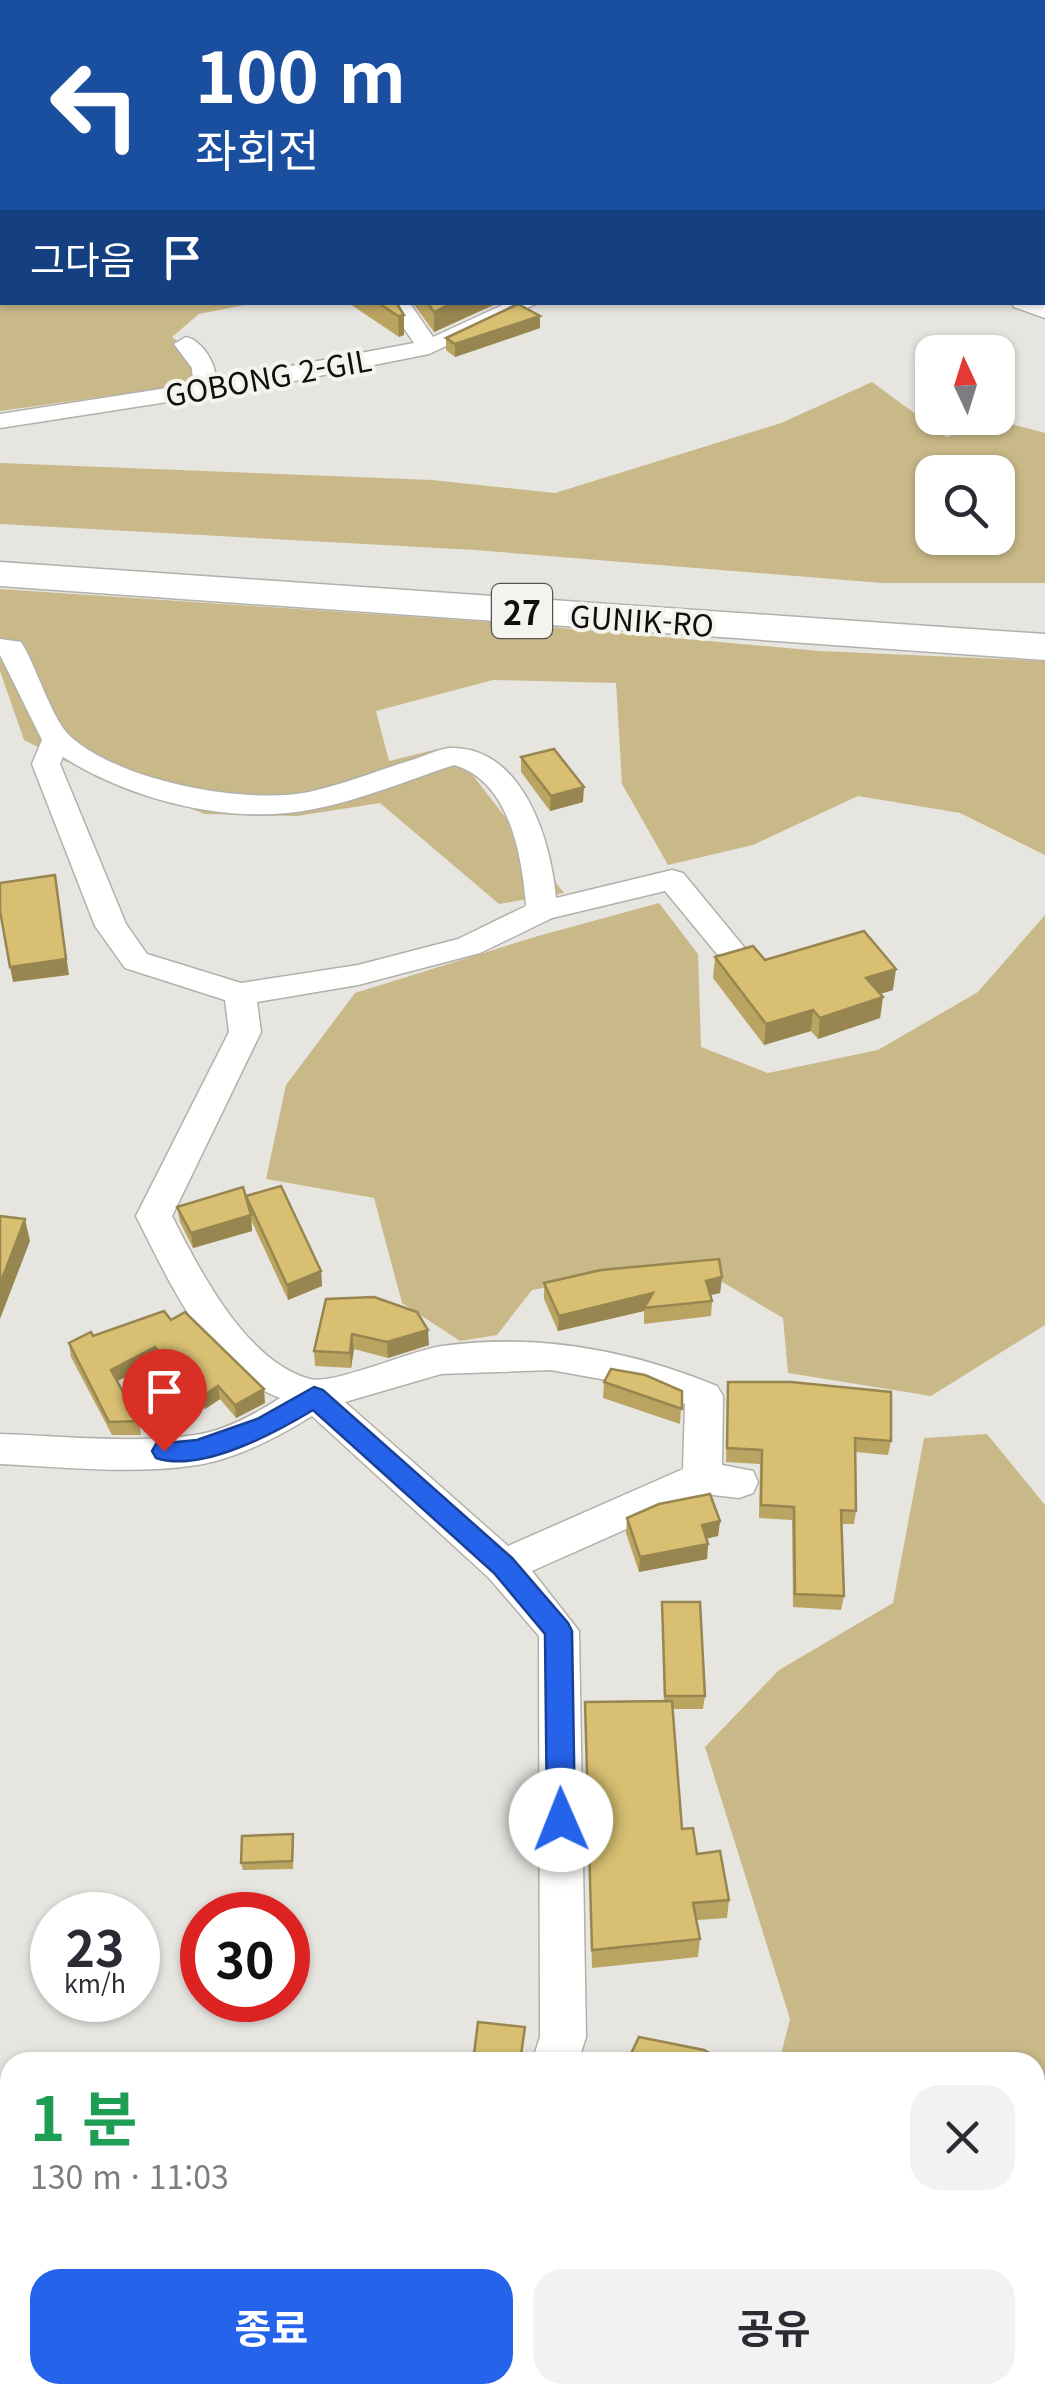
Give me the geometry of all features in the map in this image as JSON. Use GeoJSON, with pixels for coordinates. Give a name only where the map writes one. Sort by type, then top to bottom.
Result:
{"type":"FeatureCollection","features":[{"type":"Feature","properties":{"kind":"highway","name":"GUNIK-RO"},"geometry":{"type":"LineString","coordinates":[[0,554],[1045,624]]}},
{"type":"Feature","properties":{"kind":"highway","name":"GUNIK-RO"},"geometry":{"type":"LineString","coordinates":[[0,574],[1045,646]]}},
{"type":"Feature","properties":{"kind":"highway"},"geometry":{"type":"LineString","coordinates":[[869,613],[1045,608]]}},
{"type":"Feature","properties":{"kind":"highway"},"geometry":{"type":"LineString","coordinates":[[906,638],[1045,665]]}},
{"type":"Feature","properties":{"kind":"street"},"geometry":{"type":"LineString","coordinates":[[399,305],[428,347]]}},
{"type":"Feature","properties":{"kind":"street","name":"GOBONG 2-GIL"},"geometry":{"type":"LineString","coordinates":[[0,420],[428,347],[522,305]]}},
{"type":"Feature","properties":{"kind":"street"},"geometry":{"type":"LineString","coordinates":[[186,344],[204,366],[205,388]]}},
{"type":"Feature","properties":{"kind":"street"},"geometry":{"type":"LineString","coordinates":[[0,647],[11,648],[56,740],[101,768],[184,796],[256,806],[311,801],[453,756],[485,765],[516,804],[538,864],[542,910]]}},
{"type":"Feature","properties":{"kind":"street"},"geometry":{"type":"LineString","coordinates":[[56,740],[46,764],[111,926],[136,961],[240,994],[358,975],[469,946],[542,910],[672,880],[728,947]]}},
{"type":"Feature","properties":{"kind":"street"},"geometry":{"type":"LineString","coordinates":[[240,994],[245,1032],[154,1216],[196,1302],[267,1378],[314,1396],[503,1566],[559,1631],[563,2036],[558,2052]]}},
{"type":"Feature","properties":{"kind":"street"},"geometry":{"type":"LineString","coordinates":[[0,1449],[98,1453],[198,1450],[266,1426],[314,1396],[441,1360],[550,1356],[650,1374],[704,1396],[721,1480],[503,1566]]}},
{"type":"Feature","properties":{"kind":"shaded area"},"geometry":{"type":"Polygon","coordinates":[[[0,305],[245,305],[199,314],[172,337],[224,380],[0,411],[0,305]]]}},
{"type":"Feature","properties":{"kind":"shaded area"},"geometry":{"type":"Polygon","coordinates":[[[872,382],[915,414],[915,435],[1015,435],[1015,425],[1045,433],[1045,583],[882,583],[475,550],[0,524],[0,463],[432,480],[555,493],[781,423],[872,382]]]}},
{"type":"Feature","properties":{"kind":"shaded area"},"geometry":{"type":"Polygon","coordinates":[[[0,589],[505,623],[820,651],[1045,661],[1045,855],[960,813],[858,796],[753,845],[668,865],[622,784],[616,683],[493,680],[376,711],[389,761],[450,746],[564,893],[499,904],[380,803],[297,816],[205,814],[65,761],[24,740],[0,671],[0,589]]]}},
{"type":"Feature","properties":{"kind":"shaded area"},"geometry":{"type":"Polygon","coordinates":[[[659,903],[698,954],[701,1047],[768,1073],[878,1050],[978,992],[1045,915],[1045,1325],[931,1396],[788,1373],[783,1318],[687,1261],[532,1290],[497,1335],[460,1341],[402,1303],[374,1198],[266,1179],[286,1085],[355,993],[659,903]]]}},
{"type":"Feature","properties":{"kind":"shaded area"},"geometry":{"type":"Polygon","coordinates":[[[987,1434],[1045,1505],[1045,2052],[782,2052],[790,2019],[705,1747],[779,1670],[893,1603],[924,1438],[987,1434]]]}},
{"type":"Feature","properties":{"kind":"building"},"geometry":{"type":"Polygon","coordinates":[[[382,305],[398,305],[404,315],[398,316],[382,305]]]}},
{"type":"Feature","properties":{"kind":"building"},"geometry":{"type":"Polygon","coordinates":[[[429,305],[448,305],[434,312],[429,305]]]}},
{"type":"Feature","properties":{"kind":"building"},"geometry":{"type":"Polygon","coordinates":[[[516,305],[540,316],[455,344],[446,338],[516,305]]]}},
{"type":"Feature","properties":{"kind":"building"},"geometry":{"type":"Polygon","coordinates":[[[554,749],[584,787],[551,796],[521,757],[554,749]]]}},
{"type":"Feature","properties":{"kind":"building"},"geometry":{"type":"Polygon","coordinates":[[[55,875],[66,959],[10,967],[0,911],[0,883],[55,875]]]}},
{"type":"Feature","properties":{"kind":"building"},"geometry":{"type":"Polygon","coordinates":[[[864,931],[896,969],[866,978],[883,997],[820,1018],[813,1010],[766,1024],[715,957],[753,946],[765,960],[864,931]]]}},
{"type":"Feature","properties":{"kind":"building"},"geometry":{"type":"Polygon","coordinates":[[[281,1186],[321,1271],[287,1285],[246,1196],[281,1186]]]}},
{"type":"Feature","properties":{"kind":"building"},"geometry":{"type":"Polygon","coordinates":[[[243,1187],[251,1215],[191,1233],[177,1207],[243,1187]]]}},
{"type":"Feature","properties":{"kind":"building"},"geometry":{"type":"Polygon","coordinates":[[[0,1216],[25,1219],[0,1284],[0,1216]]]}},
{"type":"Feature","properties":{"kind":"building"},"geometry":{"type":"Polygon","coordinates":[[[719,1259],[722,1277],[706,1281],[712,1301],[644,1308],[653,1293],[559,1316],[544,1283],[601,1270],[719,1259]]]}},
{"type":"Feature","properties":{"kind":"building"},"geometry":{"type":"Polygon","coordinates":[[[374,1297],[417,1312],[428,1330],[387,1342],[352,1334],[350,1353],[314,1351],[326,1299],[374,1297]]]}},
{"type":"Feature","properties":{"kind":"building"},"geometry":{"type":"Polygon","coordinates":[[[164,1311],[171,1320],[185,1312],[264,1389],[235,1405],[218,1386],[203,1396],[155,1347],[111,1370],[139,1421],[109,1422],[69,1343],[91,1332],[93,1336],[164,1311]]]}},
{"type":"Feature","properties":{"kind":"building"},"geometry":{"type":"Polygon","coordinates":[[[611,1369],[645,1375],[682,1391],[682,1409],[604,1382],[611,1369]]]}},
{"type":"Feature","properties":{"kind":"building"},"geometry":{"type":"Polygon","coordinates":[[[728,1382],[791,1382],[891,1392],[891,1441],[855,1438],[856,1511],[841,1510],[844,1596],[795,1594],[794,1507],[761,1505],[762,1450],[727,1448],[728,1382]]]}},
{"type":"Feature","properties":{"kind":"building"},"geometry":{"type":"Polygon","coordinates":[[[710,1494],[720,1521],[702,1525],[708,1544],[640,1557],[627,1518],[659,1504],[710,1494]]]}},
{"type":"Feature","properties":{"kind":"building"},"geometry":{"type":"Polygon","coordinates":[[[662,1602],[700,1602],[705,1696],[665,1696],[662,1602]]]}},
{"type":"Feature","properties":{"kind":"building"},"geometry":{"type":"Polygon","coordinates":[[[672,1701],[682,1829],[693,1828],[697,1854],[720,1851],[729,1900],[693,1903],[700,1939],[592,1950],[585,1702],[672,1701]]]}},
{"type":"Feature","properties":{"kind":"building"},"geometry":{"type":"Polygon","coordinates":[[[293,1834],[292,1861],[241,1863],[242,1836],[293,1834]]]}},
{"type":"Feature","properties":{"kind":"building"},"geometry":{"type":"Polygon","coordinates":[[[478,2022],[525,2027],[521,2052],[474,2052],[478,2022]]]}},
{"type":"Feature","properties":{"kind":"building"},"geometry":{"type":"Polygon","coordinates":[[[639,2037],[707,2052],[632,2052],[639,2037]]]}},
{"type":"Feature","properties":{"kind":"route"},"geometry":{"type":"LineString","coordinates":[[164,1451],[198,1450],[266,1426],[314,1396],[503,1566],[559,1631],[561,1820]]}}]}
